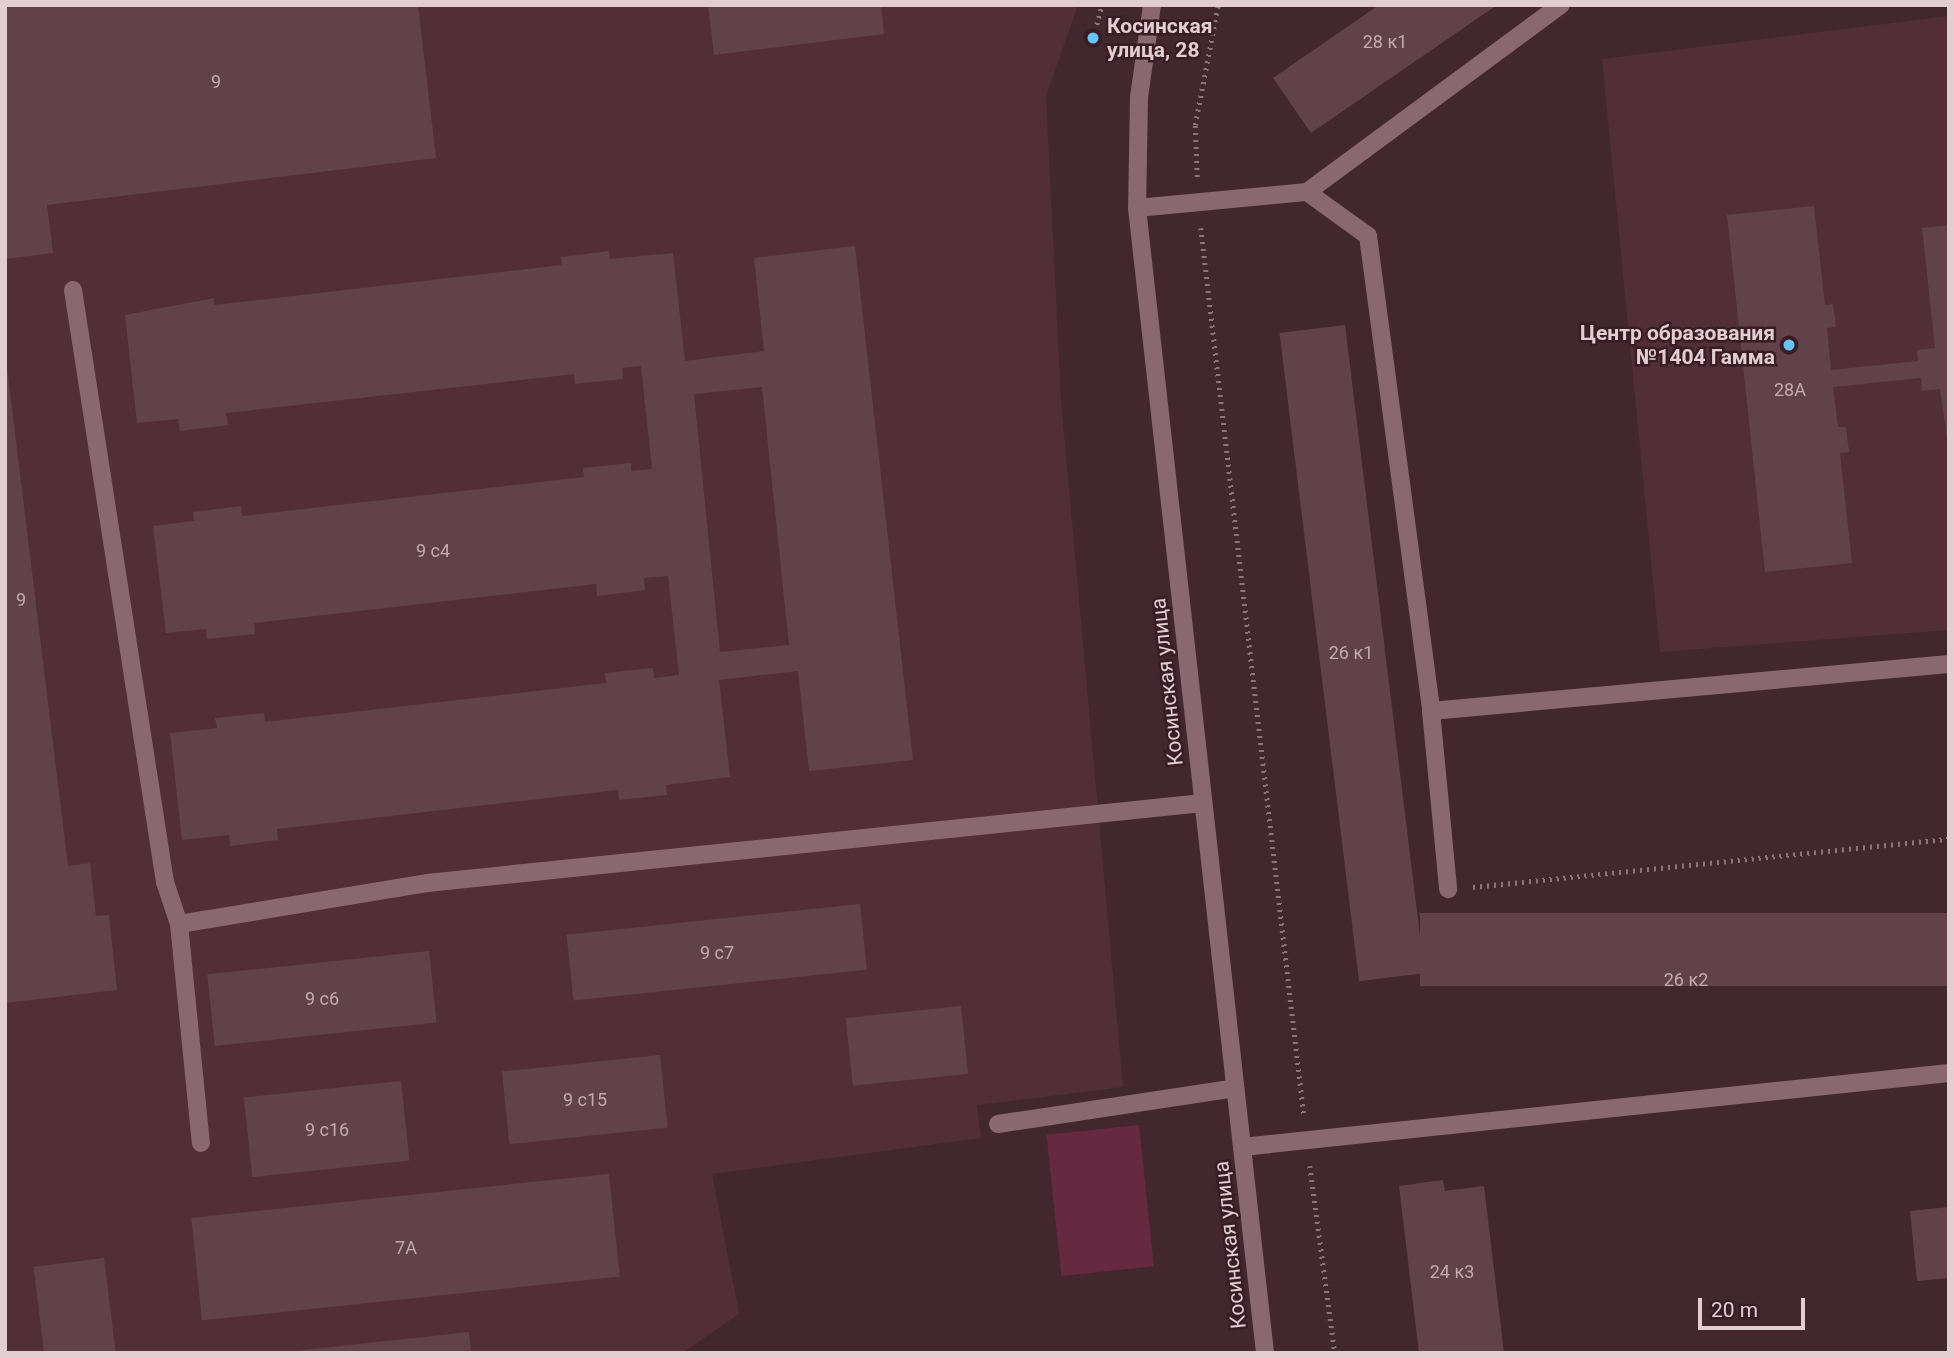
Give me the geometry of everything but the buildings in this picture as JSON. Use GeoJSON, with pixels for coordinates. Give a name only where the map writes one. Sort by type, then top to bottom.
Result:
{"type":"FeatureCollection","features":[{"type":"Feature","properties":{"kind":"street","name":"Косинская улица"},"geometry":{"type":"LineString","coordinates":[[1152,5],[1139,97],[1137,208],[1265,1353]]}},
{"type":"Feature","properties":{"kind":"street"},"geometry":{"type":"LineString","coordinates":[[1137,208],[1307,192],[1561,5]]}},
{"type":"Feature","properties":{"kind":"street"},"geometry":{"type":"LineString","coordinates":[[1307,192],[1368,236],[1431,711],[1447,889]]}},
{"type":"Feature","properties":{"kind":"street"},"geometry":{"type":"LineString","coordinates":[[73,290],[164,882],[179,924],[201,1143]]}},
{"type":"Feature","properties":{"kind":"street"},"geometry":{"type":"LineString","coordinates":[[1431,711],[1949,664]]}},
{"type":"Feature","properties":{"kind":"street"},"geometry":{"type":"LineString","coordinates":[[179,924],[427,883],[1203,803]]}},
{"type":"Feature","properties":{"kind":"street"},"geometry":{"type":"LineString","coordinates":[[1242,1147],[1949,1073]]}},
{"type":"Feature","properties":{"kind":"street"},"geometry":{"type":"LineString","coordinates":[[998,1124],[1235,1088]]}},
{"type":"Feature","properties":{"kind":"path"},"geometry":{"type":"LineString","coordinates":[[1093,38],[1102,5]]}},
{"type":"Feature","properties":{"kind":"path"},"geometry":{"type":"LineString","coordinates":[[1218,5],[1195,125],[1198,202],[1307,1140],[1335,1353]]}},
{"type":"Feature","properties":{"kind":"path"},"geometry":{"type":"LineString","coordinates":[[1447,889],[1949,839]]}},
{"type":"Feature","properties":{"kind":"shaded area"},"geometry":{"type":"Polygon","coordinates":[[[5,5],[1078,5],[1046,96],[1061,400],[1123,1087],[977,1105],[981,1138],[712,1174],[739,1314],[682,1353],[5,1353],[5,5]]]}},
{"type":"Feature","properties":{"kind":"shaded area","name":"Центр образования №1404 Гамма"},"geometry":{"type":"Polygon","coordinates":[[[1949,16],[1949,630],[1660,652],[1602,59],[1949,16]]]}},
{"type":"Feature","properties":{"kind":"shaded area"},"geometry":{"type":"Polygon","coordinates":[[[1139,1125],[1154,1266],[1061,1276],[1047,1135],[1139,1125]]]}},
{"type":"Feature","properties":{"kind":"place","name":"Косинская улица, 28"},"geometry":{"type":"Point","coordinates":[1093,38]}},
{"type":"Feature","properties":{"kind":"place","name":"Центр образования №1404 Гамма"},"geometry":{"type":"Point","coordinates":[1789,345]}}]}
